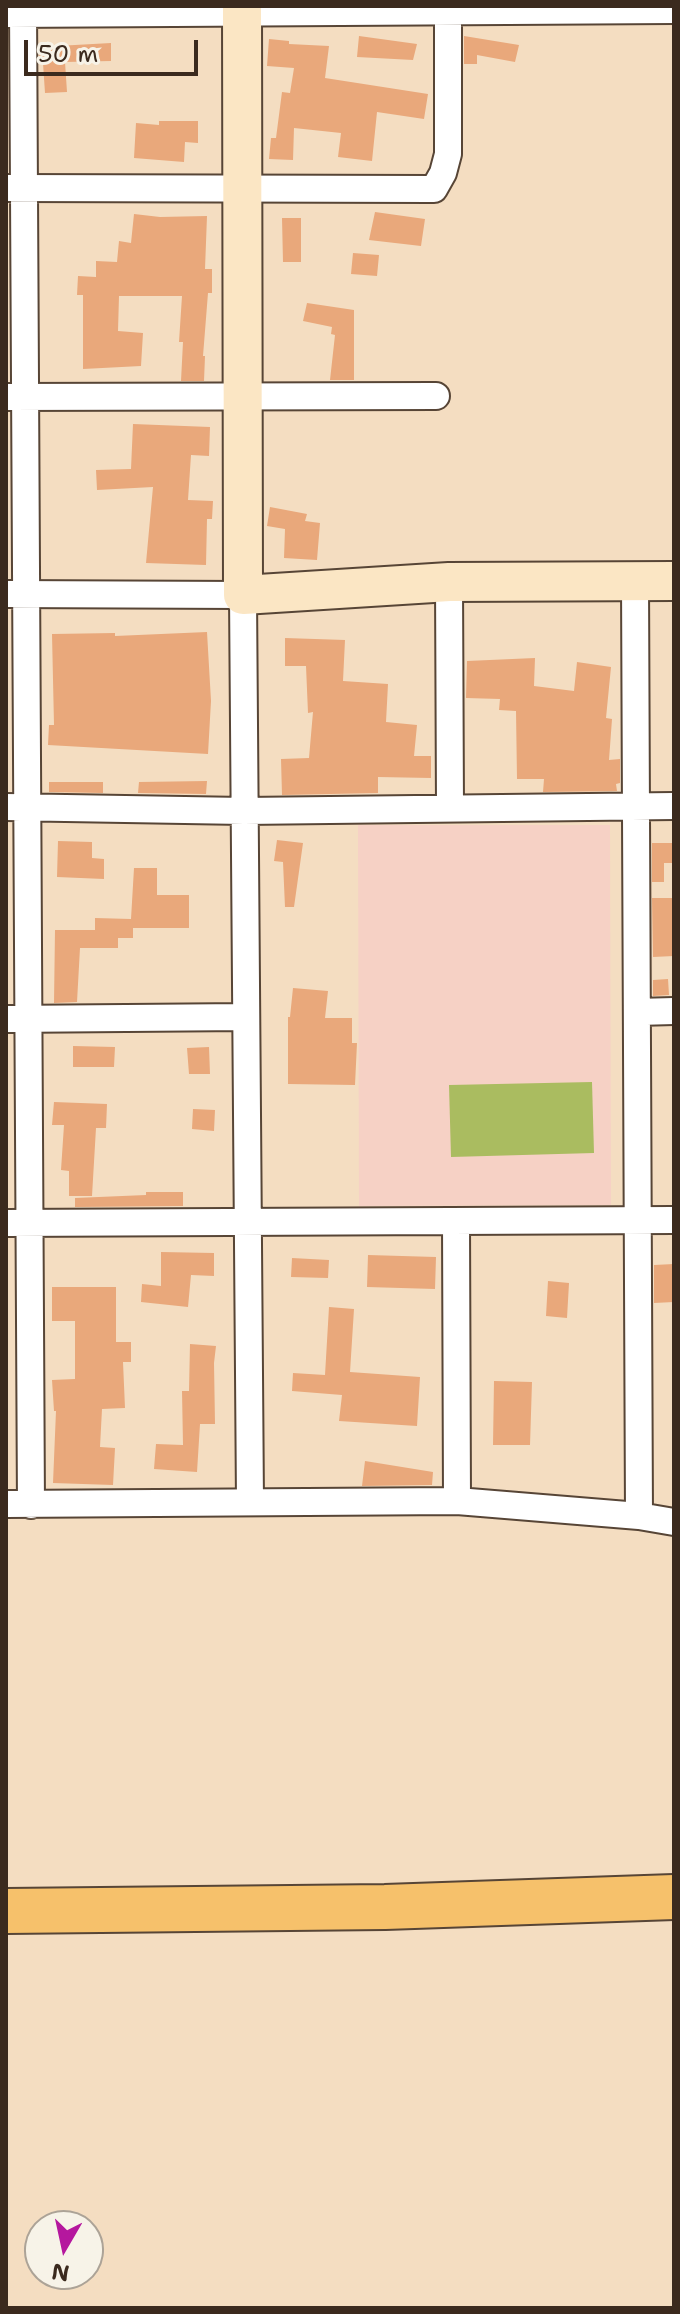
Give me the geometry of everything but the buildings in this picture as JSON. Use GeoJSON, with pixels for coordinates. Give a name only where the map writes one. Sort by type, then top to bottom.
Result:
{"type":"FeatureCollection","features":[{"type":"Feature","properties":{"kind":"highway"},"geometry":{"type":"LineString","coordinates":[[6,1911],[385,1907],[674,1897]]}},
{"type":"Feature","properties":{"kind":"main road"},"geometry":{"type":"LineString","coordinates":[[242,9],[243,595],[449,582],[674,581]]}},
{"type":"Feature","properties":{"kind":"street"},"geometry":{"type":"LineString","coordinates":[[15,188],[434,189],[443,173],[448,154],[448,9]]}},
{"type":"Feature","properties":{"kind":"street"},"geometry":{"type":"LineString","coordinates":[[674,10],[18,11],[15,188],[18,1504],[457,1501],[639,1516],[674,1522]]}},
{"type":"Feature","properties":{"kind":"street"},"geometry":{"type":"LineString","coordinates":[[16,397],[436,396]]}},
{"type":"Feature","properties":{"kind":"street"},"geometry":{"type":"LineString","coordinates":[[635,581],[639,1516]]}},
{"type":"Feature","properties":{"kind":"street"},"geometry":{"type":"LineString","coordinates":[[449,582],[450,808]]}},
{"type":"Feature","properties":{"kind":"street"},"geometry":{"type":"LineString","coordinates":[[16,594],[243,595],[250,1502]]}},
{"type":"Feature","properties":{"kind":"street"},"geometry":{"type":"LineString","coordinates":[[17,807],[244,811],[674,806]]}},
{"type":"Feature","properties":{"kind":"street"},"geometry":{"type":"LineString","coordinates":[[637,1012],[674,1011]]}},
{"type":"Feature","properties":{"kind":"street"},"geometry":{"type":"LineString","coordinates":[[17,1019],[246,1017]]}},
{"type":"Feature","properties":{"kind":"street"},"geometry":{"type":"LineString","coordinates":[[18,1223],[674,1220]]}},
{"type":"Feature","properties":{"kind":"street"},"geometry":{"type":"LineString","coordinates":[[456,1221],[457,1501]]}},
{"type":"Feature","properties":{"kind":"shaded area"},"geometry":{"type":"Polygon","coordinates":[[[358,825],[610,825],[611,1205],[359,1206],[358,825]]]}},
{"type":"Feature","properties":{"kind":"green space"},"geometry":{"type":"Polygon","coordinates":[[[592,1082],[594,1153],[451,1157],[449,1085],[592,1082]]]}}]}
